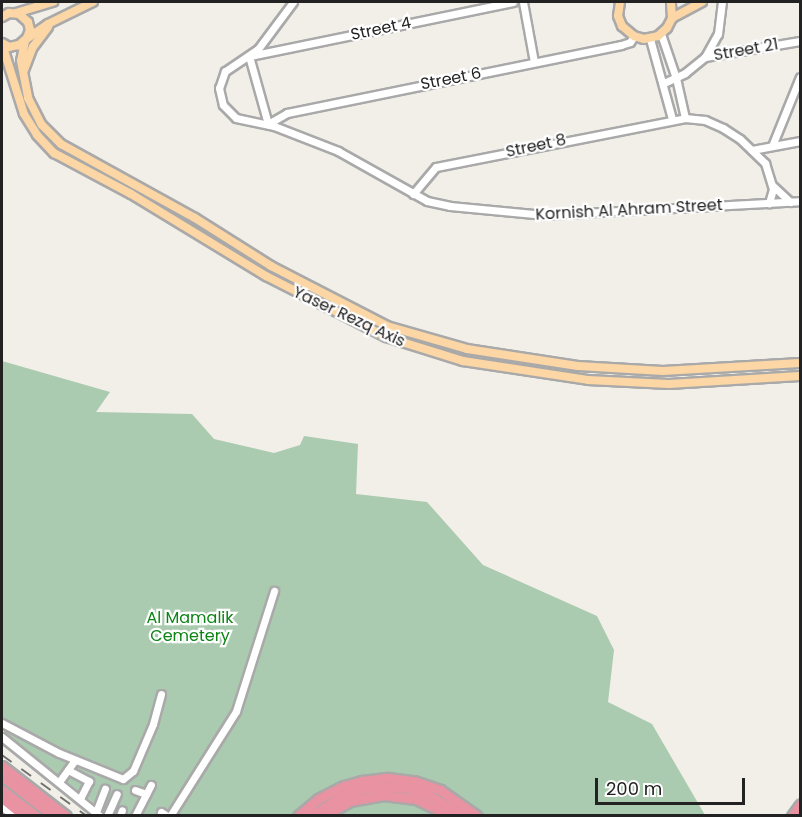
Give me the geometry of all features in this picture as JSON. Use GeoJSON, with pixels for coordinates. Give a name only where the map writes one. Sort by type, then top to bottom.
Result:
{"type":"FeatureCollection","features":[{"type":"Feature","properties":{"kind":"highway"},"geometry":{"type":"LineString","coordinates":[[2,766],[66,816]]}},
{"type":"Feature","properties":{"kind":"highway"},"geometry":{"type":"LineString","coordinates":[[2,776],[53,816]]}},
{"type":"Feature","properties":{"kind":"highway"},"geometry":{"type":"LineString","coordinates":[[298,816],[318,799],[344,786],[388,778],[414,781],[440,790],[477,816]]}},
{"type":"Feature","properties":{"kind":"highway"},"geometry":{"type":"LineString","coordinates":[[311,816],[343,795],[364,789],[386,787],[406,788],[427,794],[453,807],[464,816]]}},
{"type":"Feature","properties":{"kind":"highway"},"geometry":{"type":"LineString","coordinates":[[2,790],[36,816]]}},
{"type":"Feature","properties":{"kind":"highway"},"geometry":{"type":"LineString","coordinates":[[323,816],[350,801],[382,795],[416,799],[451,816]]}},
{"type":"Feature","properties":{"kind":"highway"},"geometry":{"type":"LineString","coordinates":[[2,798],[24,816]]}},
{"type":"Feature","properties":{"kind":"highway"},"geometry":{"type":"LineString","coordinates":[[792,816],[801,805]]}},
{"type":"Feature","properties":{"kind":"main road"},"geometry":{"type":"LineString","coordinates":[[2,17],[52,2]]}},
{"type":"Feature","properties":{"kind":"main road"},"geometry":{"type":"LineString","coordinates":[[2,43],[12,47],[60,17],[93,2]]}},
{"type":"Feature","properties":{"kind":"main road"},"geometry":{"type":"LineString","coordinates":[[620,2],[620,21],[634,36],[650,39],[661,34],[672,18],[702,2]]}},
{"type":"Feature","properties":{"kind":"main road"},"geometry":{"type":"LineString","coordinates":[[671,2],[672,18]]}},
{"type":"Feature","properties":{"kind":"main road"},"geometry":{"type":"LineString","coordinates":[[2,8],[28,22],[26,40]]}},
{"type":"Feature","properties":{"kind":"main road"},"geometry":{"type":"LineString","coordinates":[[22,74],[37,40],[60,17]]}},
{"type":"Feature","properties":{"kind":"main road","name":"Yaser Rezq Axis"},"geometry":{"type":"LineString","coordinates":[[26,40],[21,60],[28,98],[37,118],[48,132],[68,149],[195,218],[271,266],[357,312],[402,332],[484,352],[633,370],[663,371],[801,363]]}},
{"type":"Feature","properties":{"kind":"main road","name":"Yaser Rezq Axis"},"geometry":{"type":"LineString","coordinates":[[2,43],[24,114],[37,135],[54,153],[76,167],[131,194],[266,276],[387,337],[464,361],[588,380],[669,384],[801,376]]}},
{"type":"Feature","properties":{"kind":"street","name":"Kornish Al Ahram Street"},"geometry":{"type":"LineString","coordinates":[[293,2],[261,45],[249,56],[225,71],[219,88],[220,100],[236,118],[268,124],[346,155],[413,194],[442,205],[533,215],[801,201]]}},
{"type":"Feature","properties":{"kind":"street","name":"Street 4"},"geometry":{"type":"LineString","coordinates":[[249,56],[513,2]]}},
{"type":"Feature","properties":{"kind":"street"},"geometry":{"type":"LineString","coordinates":[[523,2],[534,62]]}},
{"type":"Feature","properties":{"kind":"street"},"geometry":{"type":"LineString","coordinates":[[705,57],[718,34],[722,2]]}},
{"type":"Feature","properties":{"kind":"street"},"geometry":{"type":"LineString","coordinates":[[661,34],[676,78],[685,118]]}},
{"type":"Feature","properties":{"kind":"street","name":"Street 6"},"geometry":{"type":"LineString","coordinates":[[268,124],[287,113],[621,45],[630,42],[634,36]]}},
{"type":"Feature","properties":{"kind":"street"},"geometry":{"type":"LineString","coordinates":[[650,39],[664,83],[672,119]]}},
{"type":"Feature","properties":{"kind":"street","name":"Street 21"},"geometry":{"type":"LineString","coordinates":[[664,83],[676,78],[705,57],[801,41]]}},
{"type":"Feature","properties":{"kind":"street"},"geometry":{"type":"LineString","coordinates":[[249,56],[268,124]]}},
{"type":"Feature","properties":{"kind":"street"},"geometry":{"type":"LineString","coordinates":[[769,203],[773,193],[765,163],[801,77]]}},
{"type":"Feature","properties":{"kind":"street","name":"Street 8"},"geometry":{"type":"LineString","coordinates":[[413,194],[436,167],[672,119],[685,118],[715,123],[732,133],[765,163]]}},
{"type":"Feature","properties":{"kind":"street"},"geometry":{"type":"LineString","coordinates":[[778,130],[789,143]]}},
{"type":"Feature","properties":{"kind":"street"},"geometry":{"type":"LineString","coordinates":[[752,150],[801,141]]}},
{"type":"Feature","properties":{"kind":"street"},"geometry":{"type":"LineString","coordinates":[[772,185],[790,202]]}},
{"type":"Feature","properties":{"kind":"street"},"geometry":{"type":"LineString","coordinates":[[166,814],[236,711],[274,591]]}},
{"type":"Feature","properties":{"kind":"street"},"geometry":{"type":"LineString","coordinates":[[2,723],[75,759],[124,779],[133,771],[153,724],[161,694]]}},
{"type":"Feature","properties":{"kind":"street"},"geometry":{"type":"LineString","coordinates":[[2,737],[98,814],[105,789]]}},
{"type":"Feature","properties":{"kind":"street"},"geometry":{"type":"LineString","coordinates":[[59,782],[75,759]]}},
{"type":"Feature","properties":{"kind":"street"},"geometry":{"type":"LineString","coordinates":[[68,770],[89,781],[80,799]]}},
{"type":"Feature","properties":{"kind":"street"},"geometry":{"type":"LineString","coordinates":[[135,816],[148,797],[152,785]]}},
{"type":"Feature","properties":{"kind":"street"},"geometry":{"type":"LineString","coordinates":[[135,790],[148,797]]}},
{"type":"Feature","properties":{"kind":"street"},"geometry":{"type":"LineString","coordinates":[[107,816],[117,794]]}},
{"type":"Feature","properties":{"kind":"street"},"geometry":{"type":"LineString","coordinates":[[2,807],[15,816]]}},
{"type":"Feature","properties":{"kind":"green space","name":"Al Mamalik Cemetery"},"geometry":{"type":"Polygon","coordinates":[[[2,361],[110,392],[96,412],[192,414],[214,439],[274,453],[300,445],[304,436],[358,444],[356,494],[427,502],[483,565],[597,616],[614,650],[608,702],[652,724],[705,815],[109,815],[2,730],[2,361]]]}},
{"type":"Feature","properties":{"kind":"railway"},"geometry":{"type":"LineString","coordinates":[[2,755],[87,816]]}}]}
